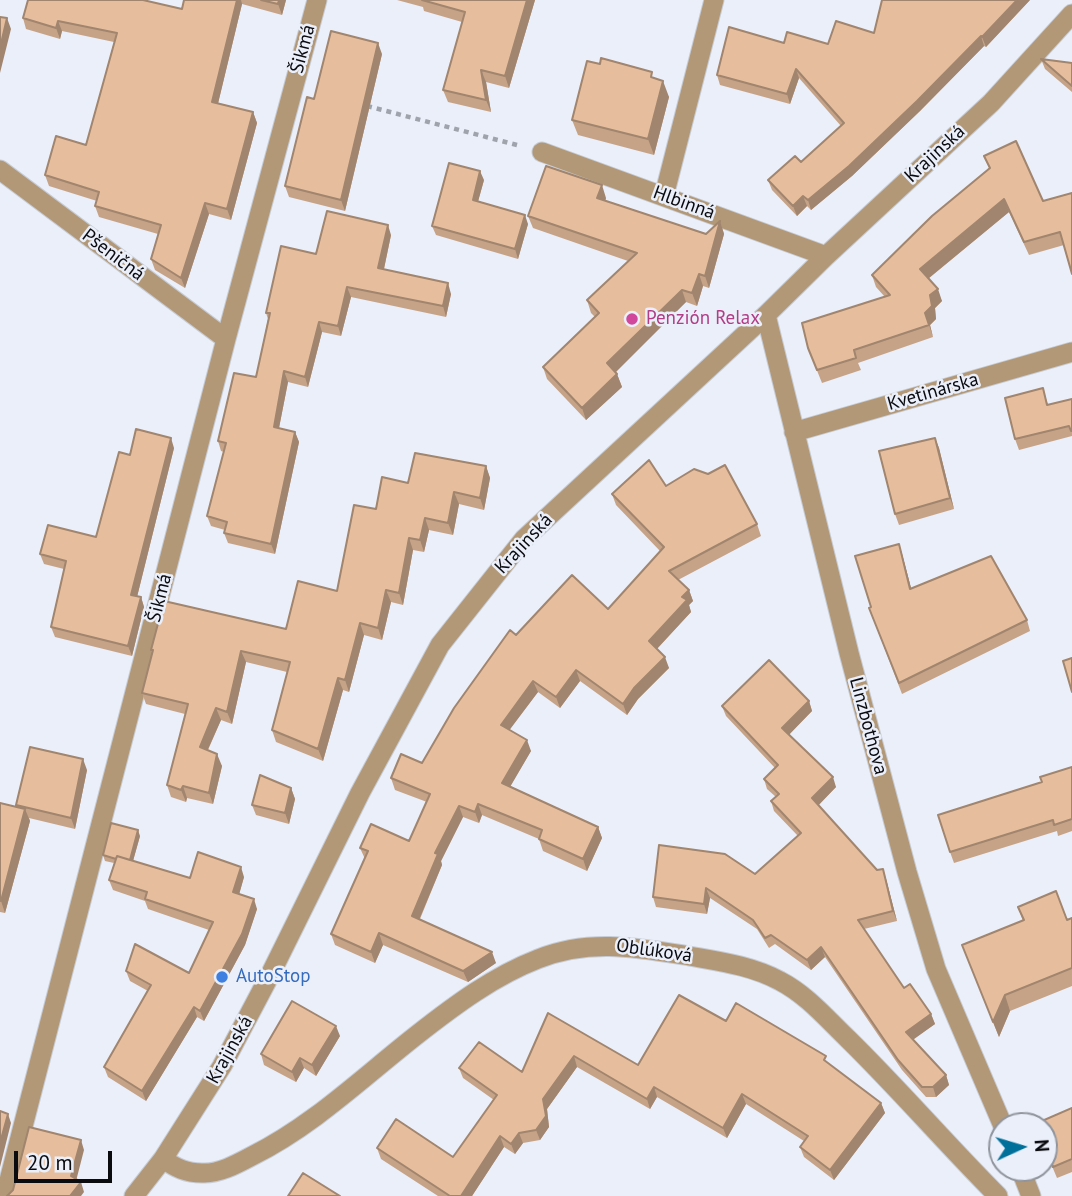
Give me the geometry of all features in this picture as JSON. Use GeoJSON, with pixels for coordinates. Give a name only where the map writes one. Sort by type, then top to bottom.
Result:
{"type":"FeatureCollection","features":[{"type":"Feature","properties":{"kind":"street","name":"Šikmá"},"geometry":{"type":"LineString","coordinates":[[5,1196],[226,339],[317,0]]}},
{"type":"Feature","properties":{"kind":"street"},"geometry":{"type":"LineString","coordinates":[[664,196],[714,0]]}},
{"type":"Feature","properties":{"kind":"street","name":"Krajinská"},"geometry":{"type":"LineString","coordinates":[[134,1196],[163,1160],[222,1066],[360,793],[440,645],[524,539],[991,103],[1072,14]]}},
{"type":"Feature","properties":{"kind":"street","name":"Hlbinná"},"geometry":{"type":"LineString","coordinates":[[542,152],[826,256]]}},
{"type":"Feature","properties":{"kind":"street","name":"Pšeničná"},"geometry":{"type":"LineString","coordinates":[[0,170],[226,339]]}},
{"type":"Feature","properties":{"kind":"street","name":"Linzbothova"},"geometry":{"type":"LineString","coordinates":[[766,315],[849,653],[910,884],[936,969],[997,1112]]}},
{"type":"Feature","properties":{"kind":"street","name":"Kvetinárska"},"geometry":{"type":"LineString","coordinates":[[794,432],[1072,352]]}},
{"type":"Feature","properties":{"kind":"street","name":"Oblúková"},"geometry":{"type":"LineString","coordinates":[[163,1160],[179,1170],[202,1173],[211,1173],[239,1163],[271,1147],[337,1102],[416,1036],[501,976],[555,952],[606,945],[626,946],[750,969],[762,972],[798,991],[900,1090],[998,1196]]}},
{"type":"Feature","properties":{"kind":"path"},"geometry":{"type":"LineString","coordinates":[[357,104],[542,152]]}},
{"type":"Feature","properties":{"kind":"building"},"geometry":{"type":"Polygon","coordinates":[[[28,0],[143,0],[182,9],[184,0],[237,0],[212,102],[253,112],[227,209],[205,203],[181,278],[151,259],[161,225],[95,206],[99,192],[45,175],[56,136],[86,145],[117,33],[58,21],[56,28],[23,18],[28,0]]]}},
{"type":"Feature","properties":{"kind":"building"},"geometry":{"type":"Polygon","coordinates":[[[261,0],[279,0],[278,4],[261,0]]]}},
{"type":"Feature","properties":{"kind":"building"},"geometry":{"type":"Polygon","coordinates":[[[422,0],[527,0],[505,76],[481,70],[486,100],[443,90],[465,12],[422,0]]]}},
{"type":"Feature","properties":{"kind":"building"},"geometry":{"type":"Polygon","coordinates":[[[882,0],[1017,0],[849,166],[808,200],[803,196],[793,206],[768,180],[795,156],[801,162],[844,123],[796,69],[787,94],[717,75],[729,27],[784,43],[787,32],[828,44],[836,21],[874,33],[882,0]]]}},
{"type":"Feature","properties":{"kind":"building"},"geometry":{"type":"Polygon","coordinates":[[[0,17],[7,18],[0,48],[0,17]]]}},
{"type":"Feature","properties":{"kind":"building"},"geometry":{"type":"Polygon","coordinates":[[[331,31],[378,43],[341,200],[285,186],[307,97],[314,99],[331,31]]]}},
{"type":"Feature","properties":{"kind":"building"},"geometry":{"type":"Polygon","coordinates":[[[601,58],[652,72],[651,77],[663,81],[648,139],[572,120],[587,61],[600,64],[601,58]]]}},
{"type":"Feature","properties":{"kind":"building"},"geometry":{"type":"Polygon","coordinates":[[[1041,59],[1072,63],[1072,86],[1041,59]]]}},
{"type":"Feature","properties":{"kind":"building"},"geometry":{"type":"Polygon","coordinates":[[[1016,141],[1043,201],[1072,193],[1072,274],[1060,232],[1024,242],[1004,199],[920,269],[938,289],[930,295],[932,306],[925,313],[929,325],[854,350],[856,358],[817,370],[802,323],[890,295],[872,275],[932,216],[990,168],[984,156],[1016,141]]]}},
{"type":"Feature","properties":{"kind":"building"},"geometry":{"type":"Polygon","coordinates":[[[449,163],[480,171],[473,200],[525,215],[515,249],[432,226],[449,163]]]}},
{"type":"Feature","properties":{"kind":"building"},"geometry":{"type":"Polygon","coordinates":[[[546,166],[602,185],[597,198],[706,234],[720,221],[705,276],[699,274],[692,293],[682,290],[607,363],[617,374],[582,408],[543,367],[599,313],[587,300],[637,253],[528,216],[546,166]]]}},
{"type":"Feature","properties":{"kind":"building"},"geometry":{"type":"Polygon","coordinates":[[[327,211],[388,225],[378,268],[448,283],[443,306],[347,287],[338,326],[319,322],[305,377],[284,371],[274,427],[295,432],[271,544],[224,533],[227,522],[207,516],[226,443],[218,441],[234,373],[256,377],[270,313],[266,313],[281,246],[316,254],[327,211]]]}},
{"type":"Feature","properties":{"kind":"building"},"geometry":{"type":"Polygon","coordinates":[[[1043,388],[1047,405],[1072,399],[1072,431],[1069,426],[1015,439],[1005,398],[1043,388]]]}},
{"type":"Feature","properties":{"kind":"building"},"geometry":{"type":"Polygon","coordinates":[[[136,429],[171,438],[131,595],[141,597],[128,646],[51,627],[66,561],[40,554],[48,525],[96,537],[119,452],[130,455],[136,429]]]}},
{"type":"Feature","properties":{"kind":"building"},"geometry":{"type":"Polygon","coordinates":[[[935,438],[950,498],[895,514],[879,451],[935,438]]]}},
{"type":"Feature","properties":{"kind":"building"},"geometry":{"type":"Polygon","coordinates":[[[415,453],[486,466],[480,498],[454,492],[448,523],[425,518],[420,540],[409,538],[399,593],[386,590],[378,628],[360,623],[345,680],[338,678],[318,749],[272,730],[290,662],[241,651],[227,712],[216,708],[200,747],[217,754],[209,793],[183,786],[181,790],[167,785],[188,704],[142,693],[164,601],[286,629],[298,581],[337,591],[354,505],[376,509],[382,477],[408,483],[415,453]]]}},
{"type":"Feature","properties":{"kind":"building"},"geometry":{"type":"Polygon","coordinates":[[[649,460],[666,486],[694,469],[708,474],[725,465],[757,524],[669,571],[689,590],[682,597],[687,600],[649,641],[665,657],[634,688],[623,704],[576,670],[556,697],[533,681],[501,725],[527,740],[502,783],[598,827],[583,859],[539,839],[542,830],[478,804],[475,812],[459,806],[435,853],[438,854],[412,916],[492,952],[463,971],[379,933],[371,952],[331,934],[368,851],[360,848],[371,824],[409,841],[430,794],[391,778],[401,754],[422,763],[454,708],[510,630],[516,635],[572,575],[608,609],[664,547],[612,494],[649,460]]]}},
{"type":"Feature","properties":{"kind":"building"},"geometry":{"type":"Polygon","coordinates":[[[899,544],[910,589],[991,556],[1027,620],[899,683],[869,608],[871,607],[855,556],[899,544]]]}},
{"type":"Feature","properties":{"kind":"building"},"geometry":{"type":"Polygon","coordinates":[[[1072,658],[1072,692],[1063,661],[1072,658]]]}},
{"type":"Feature","properties":{"kind":"building"},"geometry":{"type":"Polygon","coordinates":[[[769,660],[809,701],[782,728],[833,777],[812,798],[877,870],[883,869],[893,911],[858,920],[904,988],[910,984],[931,1014],[906,1032],[946,1075],[933,1087],[922,1087],[898,1060],[821,947],[807,960],[771,935],[765,938],[753,920],[706,888],[704,904],[653,897],[659,845],[725,854],[755,874],[801,833],[771,801],[779,794],[764,779],[778,765],[722,706],[769,660]]]}},
{"type":"Feature","properties":{"kind":"building"},"geometry":{"type":"Polygon","coordinates":[[[30,747],[83,759],[71,818],[16,805],[30,747]]]}},
{"type":"Feature","properties":{"kind":"building"},"geometry":{"type":"Polygon","coordinates":[[[1072,767],[1072,819],[1054,825],[1053,820],[950,852],[938,815],[1042,782],[1040,777],[1072,767]]]}},
{"type":"Feature","properties":{"kind":"building"},"geometry":{"type":"Polygon","coordinates":[[[260,775],[291,788],[285,813],[252,805],[260,775]]]}},
{"type":"Feature","properties":{"kind":"building"},"geometry":{"type":"Polygon","coordinates":[[[0,803],[25,809],[1,901],[0,900],[0,803]]]}},
{"type":"Feature","properties":{"kind":"building"},"geometry":{"type":"Polygon","coordinates":[[[111,823],[138,830],[130,860],[103,855],[111,823]]]}},
{"type":"Feature","properties":{"kind":"building"},"geometry":{"type":"Polygon","coordinates":[[[198,852],[241,867],[233,892],[254,899],[242,934],[200,1011],[194,1007],[142,1091],[104,1067],[151,985],[126,971],[135,944],[189,973],[213,922],[145,899],[147,892],[109,880],[117,856],[190,878],[198,852]]]}},
{"type":"Feature","properties":{"kind":"building"},"geometry":{"type":"Polygon","coordinates":[[[1056,891],[1067,920],[1072,918],[1072,968],[1005,995],[993,1022],[962,945],[1024,920],[1018,907],[1056,891]]]}},
{"type":"Feature","properties":{"kind":"building"},"geometry":{"type":"Polygon","coordinates":[[[679,995],[726,1021],[736,1003],[826,1056],[824,1060],[881,1103],[830,1170],[800,1147],[808,1136],[742,1094],[723,1128],[654,1087],[647,1099],[574,1056],[543,1099],[546,1116],[536,1130],[519,1133],[511,1144],[500,1136],[461,1196],[450,1196],[377,1148],[396,1119],[453,1157],[497,1095],[459,1068],[479,1042],[522,1072],[548,1013],[638,1065],[679,995]]]}},
{"type":"Feature","properties":{"kind":"building"},"geometry":{"type":"Polygon","coordinates":[[[292,1001],[336,1026],[312,1065],[300,1058],[292,1072],[261,1054],[292,1001]]]}},
{"type":"Feature","properties":{"kind":"building"},"geometry":{"type":"Polygon","coordinates":[[[1072,1108],[1072,1159],[1058,1165],[1058,1114],[1072,1108]]]}},
{"type":"Feature","properties":{"kind":"building"},"geometry":{"type":"Polygon","coordinates":[[[0,1111],[8,1114],[0,1143],[0,1111]]]}},
{"type":"Feature","properties":{"kind":"building"},"geometry":{"type":"Polygon","coordinates":[[[29,1127],[81,1140],[71,1176],[81,1182],[70,1196],[7,1196],[13,1190],[29,1127]]]}},
{"type":"Feature","properties":{"kind":"building"},"geometry":{"type":"Polygon","coordinates":[[[303,1173],[340,1196],[288,1196],[303,1173]]]}},
{"type":"Feature","properties":{"kind":"place","name":"Penzión Relax"},"geometry":{"type":"Point","coordinates":[632,319]}},
{"type":"Feature","properties":{"kind":"place","name":"AutoStop"},"geometry":{"type":"Point","coordinates":[222,977]}}]}
